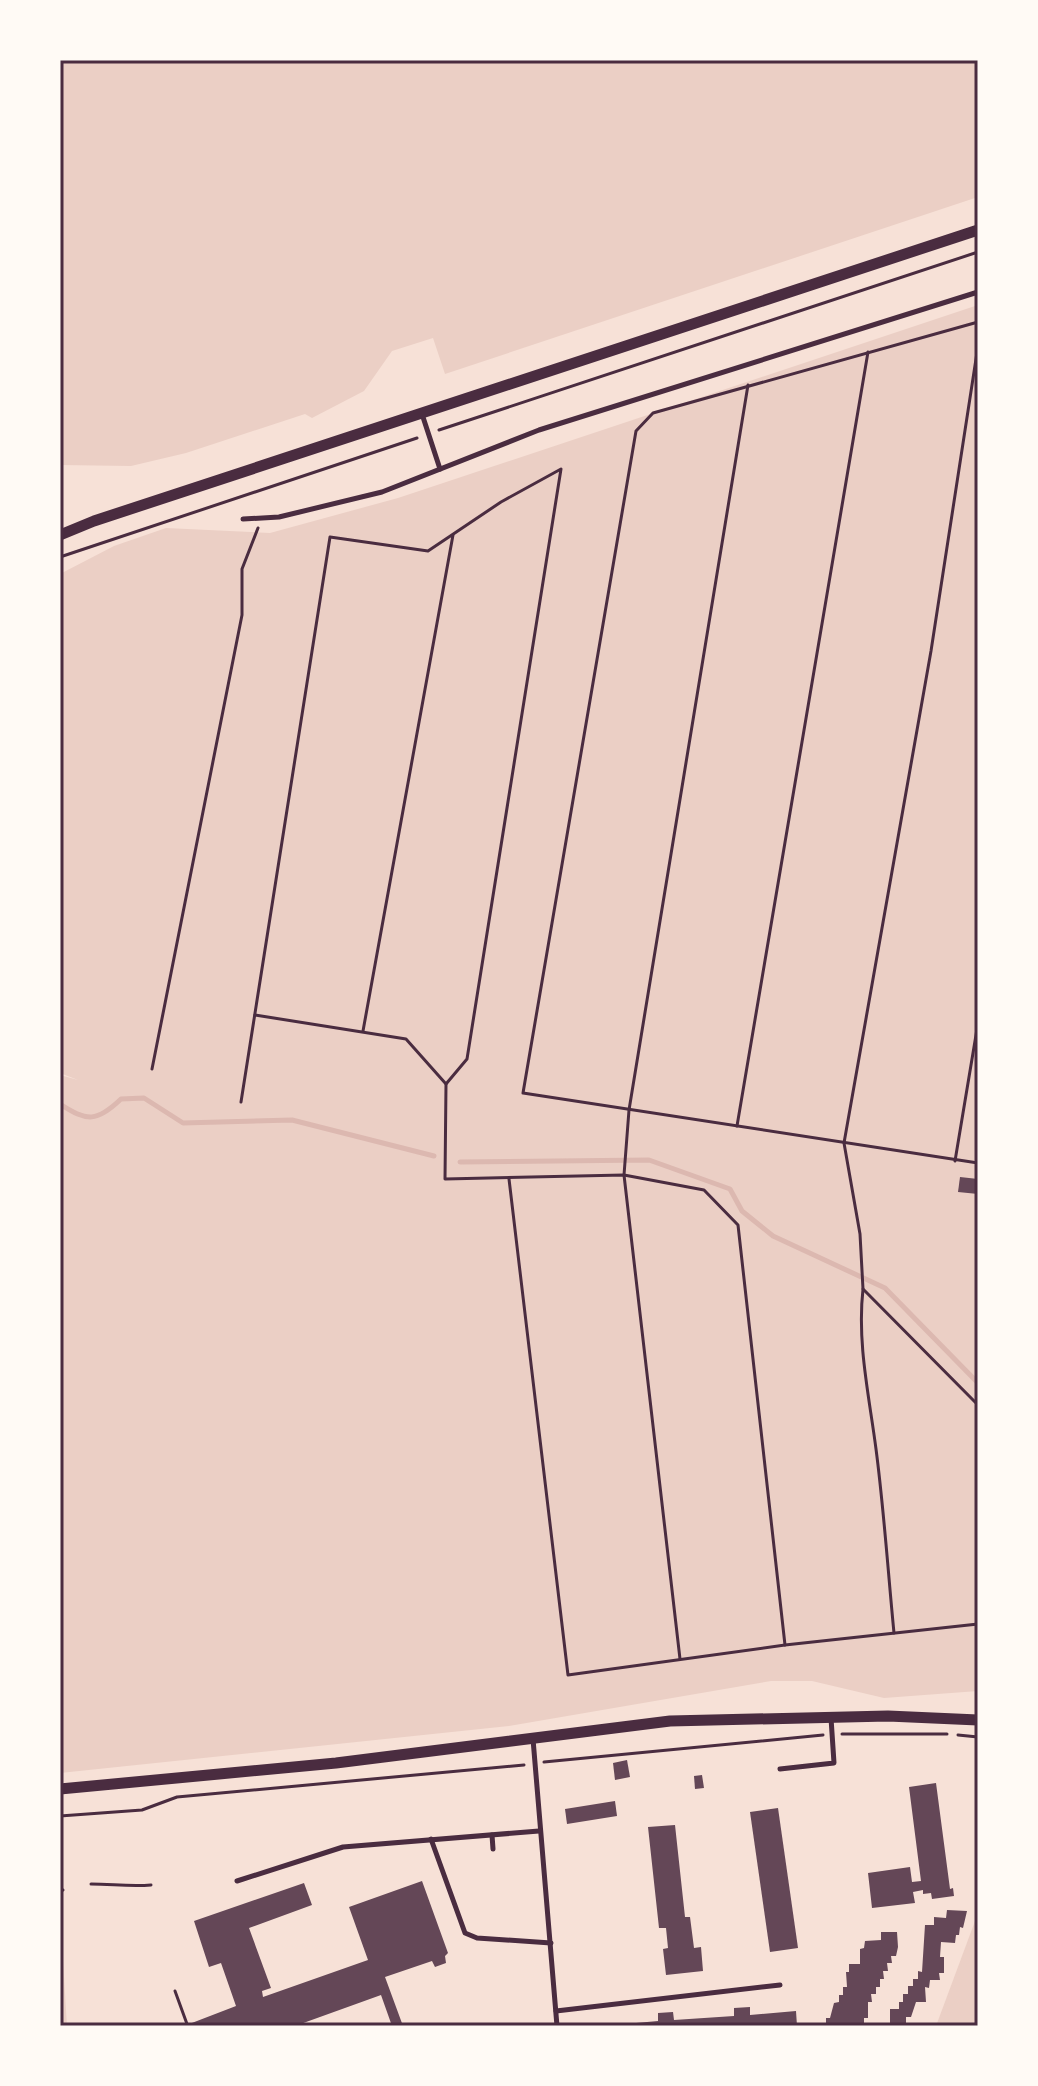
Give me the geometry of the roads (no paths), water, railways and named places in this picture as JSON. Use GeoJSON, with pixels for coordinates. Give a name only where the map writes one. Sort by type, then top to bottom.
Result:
{"type":"FeatureCollection","features":[{"type":"Feature","properties":{"kind":"street"},"geometry":{"type":"LineString","coordinates":[[60,535],[94,521],[978,230]]}},
{"type":"Feature","properties":{"kind":"street"},"geometry":{"type":"LineString","coordinates":[[60,1789],[336,1763],[670,1721],[831,1717],[978,1720]]}},
{"type":"Feature","properties":{"kind":"lane"},"geometry":{"type":"LineString","coordinates":[[243,519],[279,517],[382,492],[539,430],[978,292]]}},
{"type":"Feature","properties":{"kind":"lane"},"geometry":{"type":"LineString","coordinates":[[422,414],[440,469]]}},
{"type":"Feature","properties":{"kind":"lane"},"geometry":{"type":"LineString","coordinates":[[780,1769],[834,1763],[831,1717]]}},
{"type":"Feature","properties":{"kind":"lane"},"geometry":{"type":"LineString","coordinates":[[533,1738],[557,2026]]}},
{"type":"Feature","properties":{"kind":"lane"},"geometry":{"type":"LineString","coordinates":[[237,1881],[343,1847],[539,1831]]}},
{"type":"Feature","properties":{"kind":"lane"},"geometry":{"type":"LineString","coordinates":[[492,1835],[493,1849]]}},
{"type":"Feature","properties":{"kind":"lane"},"geometry":{"type":"LineString","coordinates":[[431,1839],[465,1933],[477,1938],[551,1943]]}},
{"type":"Feature","properties":{"kind":"lane"},"geometry":{"type":"LineString","coordinates":[[556,2011],[780,1985]]}},
{"type":"Feature","properties":{"kind":"waterway"},"geometry":{"type":"LineString","coordinates":[[60,1104],[78,1114],[92,1117],[105,1112],[121,1099],[144,1098],[183,1123],[292,1120],[434,1156]]}},
{"type":"Feature","properties":{"kind":"waterway"},"geometry":{"type":"LineString","coordinates":[[460,1162],[649,1160],[730,1189],[742,1211],[773,1236],[885,1288],[978,1383]]}}]}
